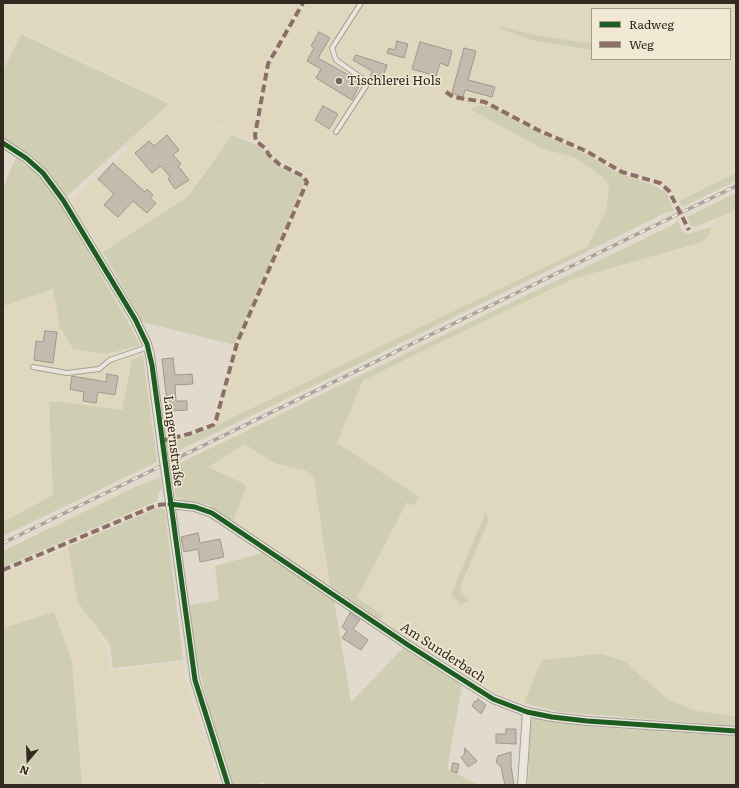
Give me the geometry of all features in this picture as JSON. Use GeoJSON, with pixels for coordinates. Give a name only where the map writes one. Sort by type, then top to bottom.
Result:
{"type":"FeatureCollection","features":[{"type":"Feature","properties":{"kind":"street","name":"Langernstraße"},"geometry":{"type":"LineString","coordinates":[[3,143],[26,158],[43,173],[63,200],[135,319],[148,347],[152,365],[195,680],[228,785]]}},
{"type":"Feature","properties":{"kind":"street","name":"Am Sunderbach"},"geometry":{"type":"LineString","coordinates":[[170,504],[195,506],[212,513],[408,645],[493,699],[526,712],[587,722],[736,731]]}},
{"type":"Feature","properties":{"kind":"street"},"geometry":{"type":"LineString","coordinates":[[522,785],[526,712]]}},
{"type":"Feature","properties":{"kind":"lane"},"geometry":{"type":"LineString","coordinates":[[336,132],[366,86],[363,79],[336,60],[332,48],[361,3]]}},
{"type":"Feature","properties":{"kind":"lane"},"geometry":{"type":"LineString","coordinates":[[33,367],[67,373],[99,369],[110,360],[148,347]]}},
{"type":"Feature","properties":{"kind":"shaded area"},"geometry":{"type":"Polygon","coordinates":[[[3,3],[300,3],[267,60],[251,141],[21,32],[3,68],[3,3]]]}},
{"type":"Feature","properties":{"kind":"shaded area"},"geometry":{"type":"Polygon","coordinates":[[[306,3],[736,3],[736,173],[679,201],[666,183],[652,177],[624,170],[587,150],[539,129],[496,104],[493,107],[481,105],[541,148],[576,158],[603,177],[609,186],[606,211],[587,247],[321,378],[215,426],[237,346],[311,176],[276,158],[258,134],[270,64],[306,3]]]}},
{"type":"Feature","properties":{"kind":"shaded area"},"geometry":{"type":"Polygon","coordinates":[[[170,104],[231,135],[187,194],[103,252],[69,202],[128,149],[125,145],[170,104]]]}},
{"type":"Feature","properties":{"kind":"shaded area"},"geometry":{"type":"Polygon","coordinates":[[[736,210],[736,716],[697,711],[669,700],[624,661],[542,660],[524,703],[488,689],[381,620],[383,615],[356,598],[407,502],[337,443],[364,381],[422,351],[573,279],[702,242],[709,235],[715,220],[736,210]]]}},
{"type":"Feature","properties":{"kind":"shaded area"},"geometry":{"type":"Polygon","coordinates":[[[53,289],[60,327],[106,354],[140,346],[143,356],[132,360],[122,410],[61,402],[49,402],[53,495],[3,522],[3,306],[53,289]]]}},
{"type":"Feature","properties":{"kind":"shaded area"},"geometry":{"type":"Polygon","coordinates":[[[245,444],[274,463],[305,471],[314,478],[330,586],[233,521],[247,485],[207,467],[245,444]]]}},
{"type":"Feature","properties":{"kind":"shaded area"},"geometry":{"type":"Polygon","coordinates":[[[68,547],[78,603],[107,648],[110,671],[182,662],[184,675],[219,785],[82,785],[72,660],[55,612],[3,628],[3,574],[68,547]]]}},
{"type":"Feature","properties":{"kind":"green space"},"geometry":{"type":"Polygon","coordinates":[[[500,26],[531,34],[591,44],[591,50],[530,40],[499,28],[500,26]]]}},
{"type":"Feature","properties":{"kind":"green space"},"geometry":{"type":"Polygon","coordinates":[[[21,34],[169,104],[66,197],[50,173],[30,154],[3,138],[3,70],[21,34]]]}},
{"type":"Feature","properties":{"kind":"green space"},"geometry":{"type":"Polygon","coordinates":[[[481,105],[493,107],[538,132],[584,153],[618,173],[653,185],[666,192],[674,211],[665,213],[332,377],[169,455],[167,442],[185,438],[215,426],[587,247],[606,211],[609,186],[603,177],[576,158],[541,148],[470,109],[481,105]]]}},
{"type":"Feature","properties":{"kind":"green space"},"geometry":{"type":"Polygon","coordinates":[[[232,135],[260,147],[277,165],[302,177],[305,182],[234,345],[142,322],[103,252],[188,196],[232,135]]]}},
{"type":"Feature","properties":{"kind":"green space"},"geometry":{"type":"Polygon","coordinates":[[[16,158],[39,175],[58,200],[132,329],[140,346],[106,354],[73,349],[60,327],[53,289],[3,306],[3,187],[16,158]]]}},
{"type":"Feature","properties":{"kind":"green space"},"geometry":{"type":"Polygon","coordinates":[[[736,173],[736,181],[682,207],[679,201],[736,173]]]}},
{"type":"Feature","properties":{"kind":"green space"},"geometry":{"type":"Polygon","coordinates":[[[736,193],[736,210],[695,227],[690,225],[687,217],[736,193]]]}},
{"type":"Feature","properties":{"kind":"green space"},"geometry":{"type":"Polygon","coordinates":[[[678,220],[682,231],[687,234],[712,227],[709,235],[702,242],[573,279],[422,351],[363,381],[337,443],[419,497],[414,506],[407,502],[357,598],[383,615],[381,620],[330,586],[314,478],[306,471],[274,463],[245,444],[208,467],[247,485],[233,521],[207,504],[182,501],[175,496],[175,486],[170,468],[673,225],[678,220]]]}},
{"type":"Feature","properties":{"kind":"green space"},"geometry":{"type":"Polygon","coordinates":[[[143,356],[157,462],[3,536],[3,522],[53,495],[49,402],[61,402],[122,410],[132,360],[143,356]]]}},
{"type":"Feature","properties":{"kind":"green space"},"geometry":{"type":"Polygon","coordinates":[[[161,477],[162,489],[159,492],[157,501],[3,567],[3,551],[137,486],[161,477]]]}},
{"type":"Feature","properties":{"kind":"green space"},"geometry":{"type":"Polygon","coordinates":[[[159,507],[165,510],[183,660],[113,668],[110,645],[78,603],[68,547],[159,507]]]}},
{"type":"Feature","properties":{"kind":"green space"},"geometry":{"type":"Polygon","coordinates":[[[486,511],[489,519],[460,588],[461,592],[469,600],[461,605],[451,595],[486,511]]]}},
{"type":"Feature","properties":{"kind":"green space"},"geometry":{"type":"Polygon","coordinates":[[[262,553],[334,600],[351,702],[404,647],[462,686],[447,769],[479,785],[266,785],[264,782],[255,785],[233,785],[212,718],[193,646],[186,606],[219,600],[215,566],[262,553]]]}},
{"type":"Feature","properties":{"kind":"green space"},"geometry":{"type":"Polygon","coordinates":[[[54,612],[72,661],[82,785],[3,785],[3,628],[54,612]]]}},
{"type":"Feature","properties":{"kind":"green space"},"geometry":{"type":"Polygon","coordinates":[[[601,654],[624,661],[669,700],[697,711],[736,716],[736,726],[560,712],[524,703],[542,660],[601,654]]]}},
{"type":"Feature","properties":{"kind":"green space"},"geometry":{"type":"Polygon","coordinates":[[[535,718],[592,727],[736,736],[736,785],[528,785],[530,725],[531,721],[535,718]]]}},
{"type":"Feature","properties":{"kind":"building","name":"Tischlerei Hols"},"geometry":{"type":"Polygon","coordinates":[[[319,32],[330,38],[318,58],[361,82],[352,100],[316,78],[321,69],[307,61],[314,48],[311,46],[319,32]]]}},
{"type":"Feature","properties":{"kind":"building"},"geometry":{"type":"Polygon","coordinates":[[[397,41],[408,44],[404,58],[387,53],[389,48],[395,50],[397,41]]]}},
{"type":"Feature","properties":{"kind":"building"},"geometry":{"type":"Polygon","coordinates":[[[420,42],[452,51],[448,66],[440,63],[436,76],[412,69],[420,42]]]}},
{"type":"Feature","properties":{"kind":"building"},"geometry":{"type":"Polygon","coordinates":[[[464,48],[476,51],[468,80],[495,87],[492,97],[465,90],[463,97],[452,93],[464,48]]]}},
{"type":"Feature","properties":{"kind":"building"},"geometry":{"type":"Polygon","coordinates":[[[356,55],[387,65],[380,86],[369,82],[372,71],[353,60],[356,55]]]}},
{"type":"Feature","properties":{"kind":"building"},"geometry":{"type":"Polygon","coordinates":[[[323,106],[338,114],[329,129],[315,120],[323,106]]]}},
{"type":"Feature","properties":{"kind":"building"},"geometry":{"type":"Polygon","coordinates":[[[167,135],[179,150],[173,155],[181,164],[178,166],[189,180],[175,189],[168,179],[170,177],[161,166],[152,173],[135,153],[149,141],[154,146],[167,135]]]}},
{"type":"Feature","properties":{"kind":"building"},"geometry":{"type":"Polygon","coordinates":[[[113,163],[145,192],[147,189],[153,195],[150,198],[156,203],[147,213],[133,201],[118,217],[104,205],[114,194],[98,179],[113,163]]]}},
{"type":"Feature","properties":{"kind":"building"},"geometry":{"type":"Polygon","coordinates":[[[45,331],[57,332],[53,363],[34,360],[36,341],[43,342],[45,331]]]}},
{"type":"Feature","properties":{"kind":"building"},"geometry":{"type":"Polygon","coordinates":[[[173,358],[175,375],[192,374],[193,384],[175,385],[176,401],[187,401],[187,410],[168,411],[162,359],[173,358]]]}},
{"type":"Feature","properties":{"kind":"building"},"geometry":{"type":"Polygon","coordinates":[[[107,374],[118,376],[115,395],[98,392],[96,403],[83,401],[84,392],[70,389],[72,376],[106,382],[107,374]]]}},
{"type":"Feature","properties":{"kind":"building"},"geometry":{"type":"Polygon","coordinates":[[[198,533],[200,543],[220,539],[224,557],[200,562],[198,549],[184,552],[181,537],[198,533]]]}},
{"type":"Feature","properties":{"kind":"building"},"geometry":{"type":"Polygon","coordinates":[[[350,613],[360,620],[353,629],[368,640],[361,650],[342,638],[347,631],[342,627],[350,613]]]}},
{"type":"Feature","properties":{"kind":"building"},"geometry":{"type":"Polygon","coordinates":[[[478,699],[486,705],[481,714],[472,706],[478,699]]]}},
{"type":"Feature","properties":{"kind":"building"},"geometry":{"type":"Polygon","coordinates":[[[506,729],[516,729],[516,744],[496,743],[496,734],[506,734],[506,729]]]}},
{"type":"Feature","properties":{"kind":"building"},"geometry":{"type":"Polygon","coordinates":[[[465,748],[477,761],[468,767],[461,757],[464,755],[465,748]]]}},
{"type":"Feature","properties":{"kind":"building"},"geometry":{"type":"Polygon","coordinates":[[[511,752],[511,766],[514,785],[505,785],[501,767],[496,762],[498,756],[511,752]]]}},
{"type":"Feature","properties":{"kind":"building"},"geometry":{"type":"Polygon","coordinates":[[[453,763],[459,764],[457,773],[451,771],[453,763]]]}},
{"type":"Feature","properties":{"kind":"railway"},"geometry":{"type":"LineString","coordinates":[[3,543],[736,186]]}},
{"type":"Feature","properties":{"kind":"marked path"},"geometry":{"type":"LineString","coordinates":[[161,441],[189,434],[213,425],[216,420],[237,343],[307,182],[303,176],[279,164],[269,155],[265,148],[256,141],[255,135],[268,64],[303,3]]}},
{"type":"Feature","properties":{"kind":"marked path"},"geometry":{"type":"LineString","coordinates":[[446,92],[453,97],[485,102],[538,130],[586,151],[622,172],[660,183],[669,191],[689,230]]}},
{"type":"Feature","properties":{"kind":"marked path"},"geometry":{"type":"LineString","coordinates":[[3,570],[157,505],[170,504]]}},
{"type":"Feature","properties":{"kind":"cycle path"},"geometry":{"type":"LineString","coordinates":[[3,143],[26,158],[43,173],[63,200],[135,319],[147,344],[152,365],[195,680],[228,785]]}},
{"type":"Feature","properties":{"kind":"cycle path"},"geometry":{"type":"LineString","coordinates":[[170,504],[195,507],[212,513],[408,645],[493,699],[527,712],[552,717],[587,721],[736,731]]}},
{"type":"Feature","properties":{"kind":"place","name":"Tischlerei Hols"},"geometry":{"type":"Point","coordinates":[339,81]}}]}
